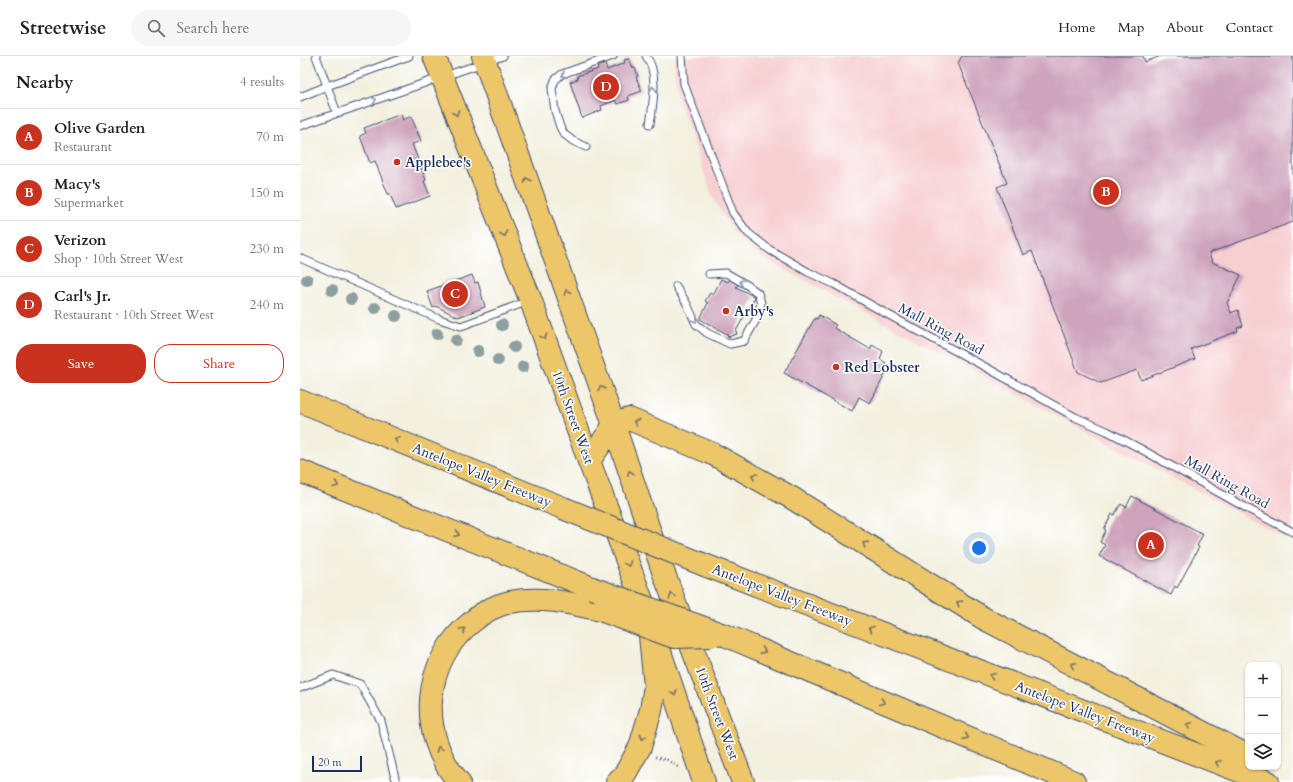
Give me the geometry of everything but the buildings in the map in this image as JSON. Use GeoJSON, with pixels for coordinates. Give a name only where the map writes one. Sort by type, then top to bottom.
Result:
{"type":"FeatureCollection","features":[{"type":"Feature","properties":{"kind":"main road","name":"10th Street West"},"geometry":{"type":"LineString","coordinates":[[434,56],[531,301],[648,616],[704,782]]}},
{"type":"Feature","properties":{"kind":"main road","name":"10th Street West"},"geometry":{"type":"LineString","coordinates":[[490,58],[663,571],[743,782]]}},
{"type":"Feature","properties":{"kind":"main road","name":"Antelope Valley Freeway"},"geometry":{"type":"LineString","coordinates":[[300,401],[707,566],[1268,782]]}},
{"type":"Feature","properties":{"kind":"main road"},"geometry":{"type":"LineString","coordinates":[[590,461],[614,425],[629,419],[713,454],[792,498],[982,618],[1245,754]]}},
{"type":"Feature","properties":{"kind":"main road"},"geometry":{"type":"LineString","coordinates":[[300,471],[592,588],[727,636],[1074,782]]}},
{"type":"Feature","properties":{"kind":"main road"},"geometry":{"type":"LineString","coordinates":[[460,782],[450,772],[434,736],[431,719],[431,693],[436,669],[448,647],[462,629],[484,612],[509,602],[536,599],[566,602],[600,610],[674,637],[727,636]]}},
{"type":"Feature","properties":{"kind":"main road"},"geometry":{"type":"LineString","coordinates":[[617,782],[625,774],[640,747],[651,710],[655,686],[648,616]]}},
{"type":"Feature","properties":{"kind":"main road"},"geometry":{"type":"LineString","coordinates":[[1266,770],[1280,782]]}},
{"type":"Feature","properties":{"kind":"lane"},"geometry":{"type":"LineString","coordinates":[[316,56],[337,113]]}},
{"type":"Feature","properties":{"kind":"lane"},"geometry":{"type":"LineString","coordinates":[[300,97],[408,56]]}},
{"type":"Feature","properties":{"kind":"lane"},"geometry":{"type":"LineString","coordinates":[[586,147],[573,141],[564,134],[555,111],[552,89],[555,80],[562,74],[613,56]]}},
{"type":"Feature","properties":{"kind":"lane"},"geometry":{"type":"LineString","coordinates":[[646,56],[650,60],[653,71],[653,98],[650,124]]}},
{"type":"Feature","properties":{"kind":"lane","name":"Mall Ring Road"},"geometry":{"type":"LineString","coordinates":[[682,56],[684,84],[733,213],[748,232],[770,250],[808,272],[834,284],[1009,379],[1075,417],[1107,431],[1293,532]]}},
{"type":"Feature","properties":{"kind":"lane"},"geometry":{"type":"LineString","coordinates":[[300,126],[442,77],[490,58]]}},
{"type":"Feature","properties":{"kind":"lane"},"geometry":{"type":"LineString","coordinates":[[300,258],[439,319],[461,326],[531,301]]}},
{"type":"Feature","properties":{"kind":"lane"},"geometry":{"type":"LineString","coordinates":[[676,286],[687,304],[696,324],[707,333],[730,344],[744,341],[757,318],[761,303],[758,293],[748,285],[726,273],[709,274]]}},
{"type":"Feature","properties":{"kind":"lane"},"geometry":{"type":"LineString","coordinates":[[300,688],[333,675],[360,684],[381,721],[396,782]]}},
{"type":"Feature","properties":{"kind":"path"},"geometry":{"type":"LineString","coordinates":[[653,756],[667,760],[682,769]]}},
{"type":"Feature","properties":{"kind":"shaded area"},"geometry":{"type":"Polygon","coordinates":[[[674,56],[1293,56],[1293,542],[761,257],[733,232],[713,198],[677,94],[674,56]]]}},
{"type":"Feature","properties":{"kind":"place","name":"Carl's Jr."},"geometry":{"type":"Point","coordinates":[606,87]}},
{"type":"Feature","properties":{"kind":"place","name":"Applebee's"},"geometry":{"type":"Point","coordinates":[397,162]}},
{"type":"Feature","properties":{"kind":"place","name":"Macy's"},"geometry":{"type":"Point","coordinates":[1106,192]}},
{"type":"Feature","properties":{"kind":"place","name":"Verizon"},"geometry":{"type":"Point","coordinates":[455,294]}},
{"type":"Feature","properties":{"kind":"place","name":"Arby's"},"geometry":{"type":"Point","coordinates":[726,311]}},
{"type":"Feature","properties":{"kind":"place","name":"Red Lobster"},"geometry":{"type":"Point","coordinates":[836,367]}},
{"type":"Feature","properties":{"kind":"place","name":"Olive Garden"},"geometry":{"type":"Point","coordinates":[1151,545]}}]}
